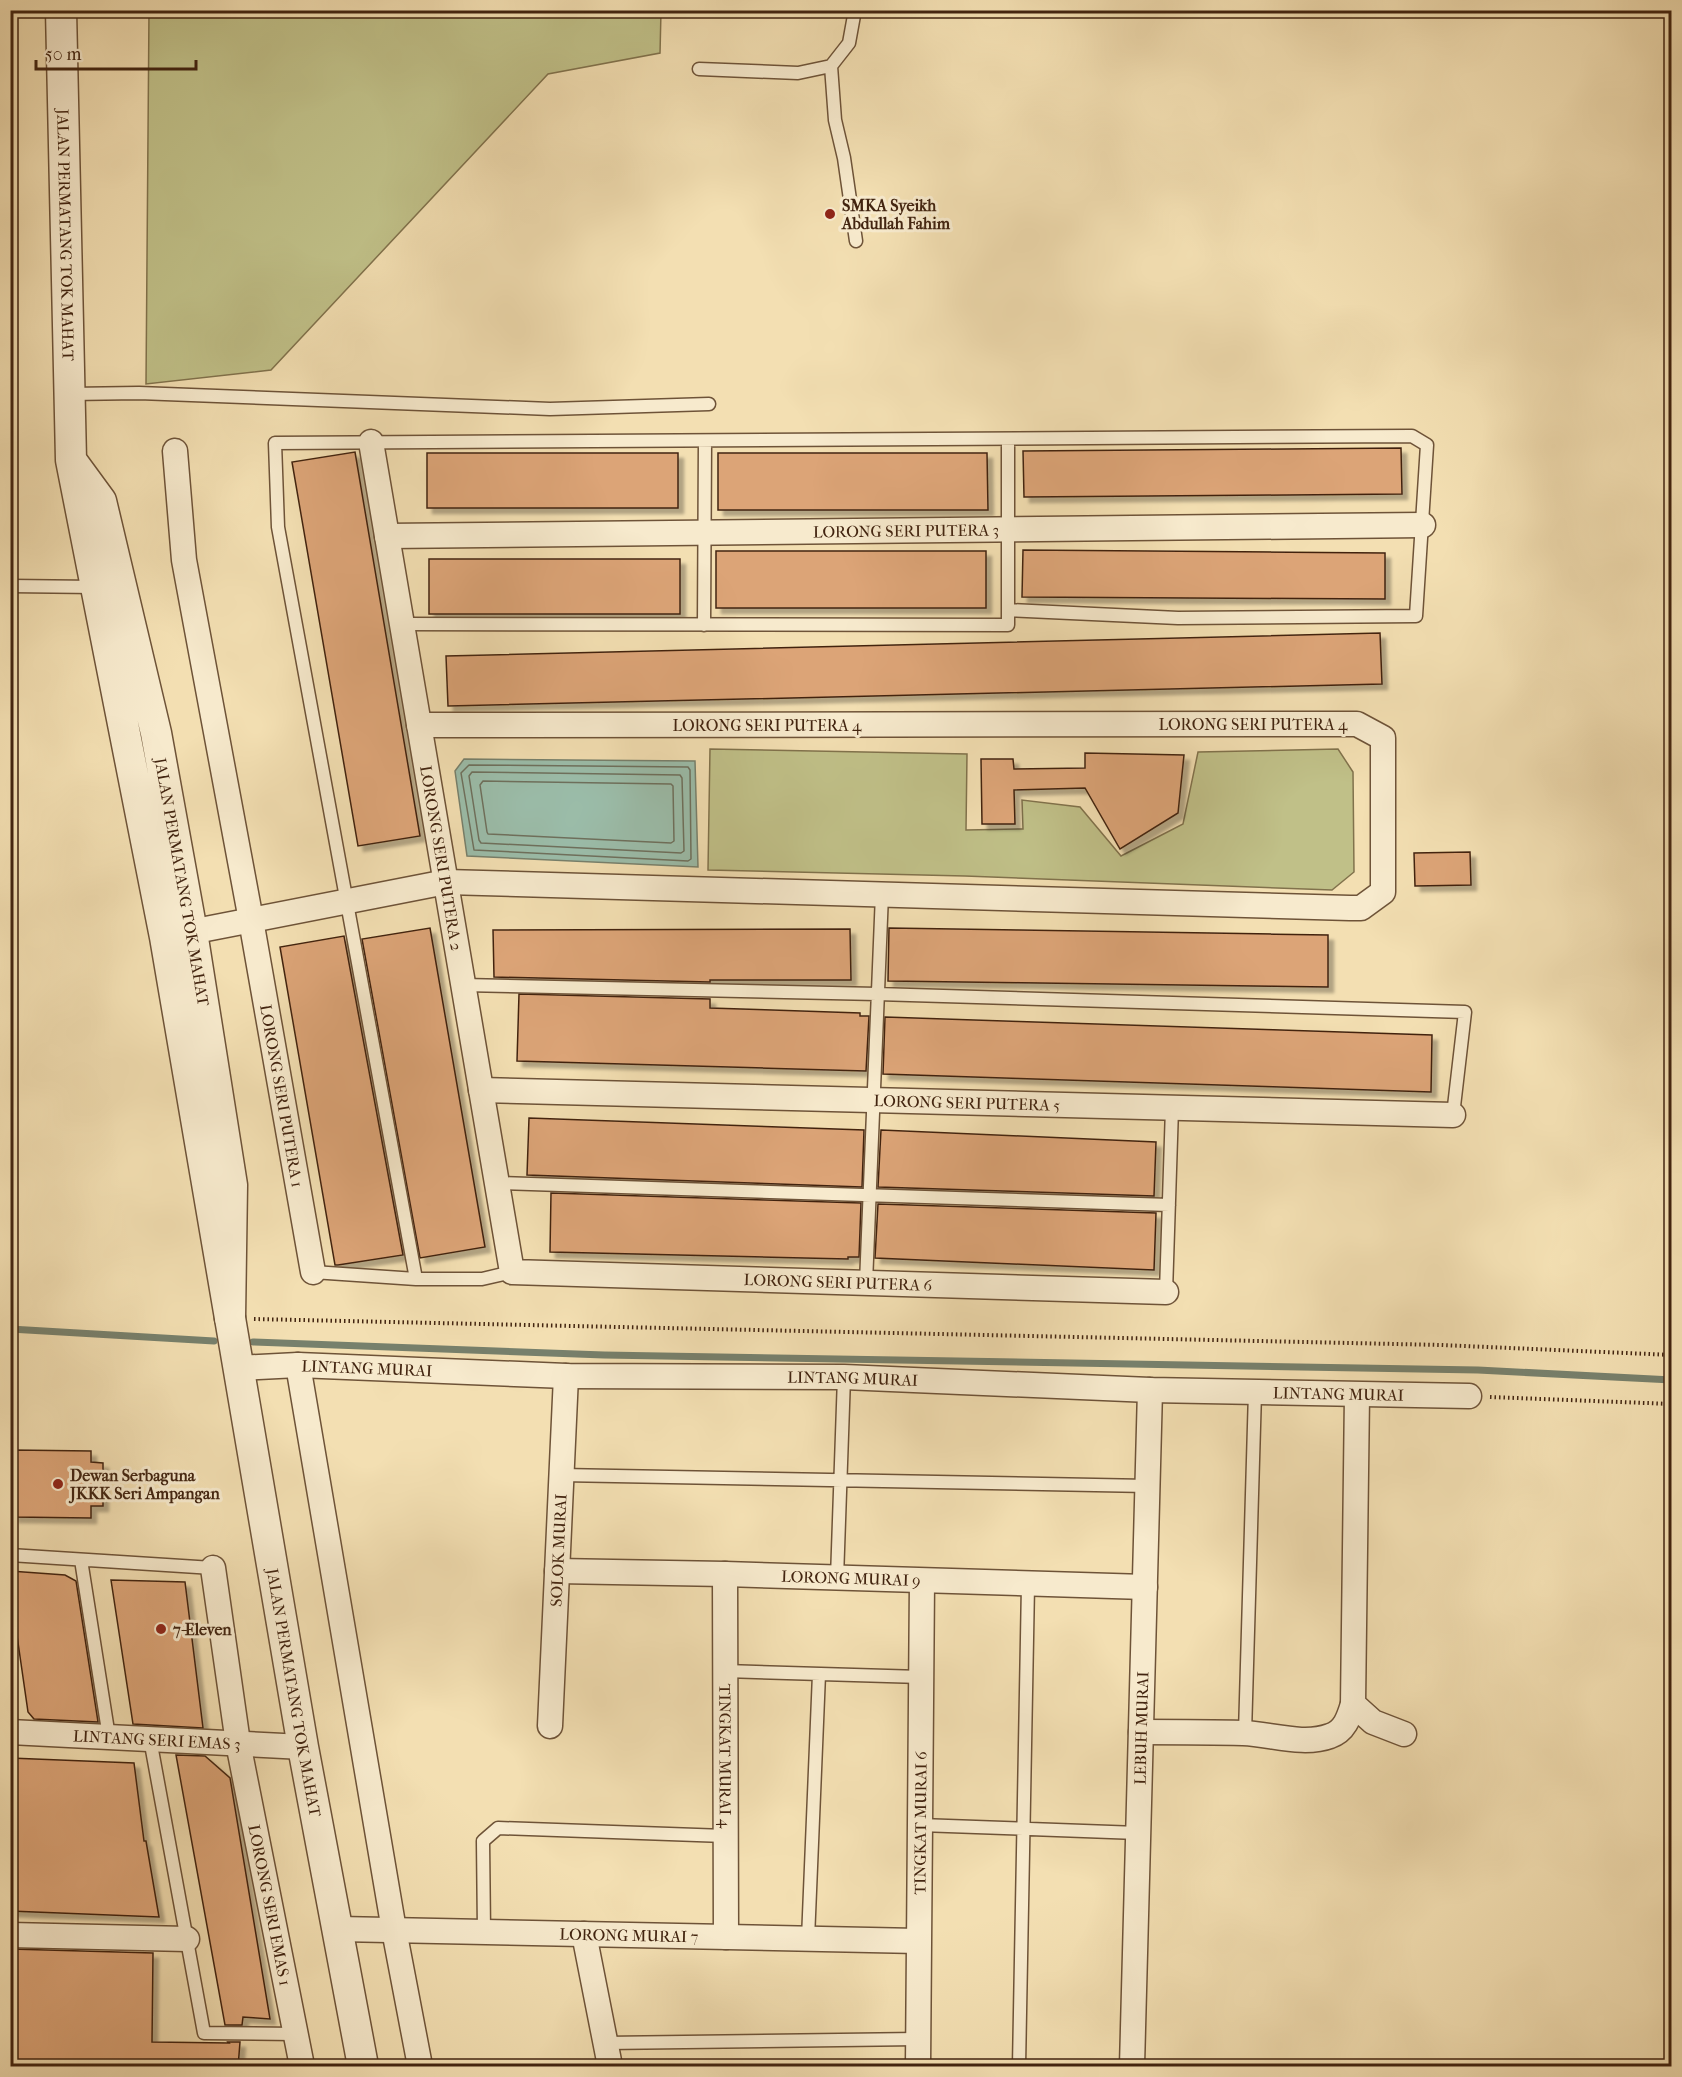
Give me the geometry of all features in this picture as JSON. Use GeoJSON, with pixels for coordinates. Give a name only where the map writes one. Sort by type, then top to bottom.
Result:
{"type":"FeatureCollection","features":[{"type":"Feature","properties":{"kind":"street","name":"JALAN PERMATANG TOK MAHAT"},"geometry":{"type":"LineString","coordinates":[[61,10],[71,460],[96,587],[178,935],[232,1185],[230,1318],[303,1747],[339,1929],[363,2067]]}},
{"type":"Feature","properties":{"kind":"street","name":"LORONG SERI PUTERA 2"},"geometry":{"type":"LineString","coordinates":[[371,442],[512,1272]]}},
{"type":"Feature","properties":{"kind":"street","name":"LORONG SERI PUTERA 1"},"geometry":{"type":"LineString","coordinates":[[175,451],[184,560],[313,1272]]}},
{"type":"Feature","properties":{"kind":"street","name":"JALAN PERMATANG TOK MAHAT"},"geometry":{"type":"LineString","coordinates":[[71,460],[101,501],[156,733],[178,935]]}},
{"type":"Feature","properties":{"kind":"street","name":"LORONG SERI PUTERA 3"},"geometry":{"type":"LineString","coordinates":[[387,536],[1423,525]]}},
{"type":"Feature","properties":{"kind":"street","name":"LORONG SERI PUTERA 4"},"geometry":{"type":"LineString","coordinates":[[178,935],[446,882],[1361,908],[1383,892],[1383,738],[1358,724],[419,725]]}},
{"type":"Feature","properties":{"kind":"street","name":"LORONG SERI PUTERA 5"},"geometry":{"type":"LineString","coordinates":[[481,1090],[1453,1114]]}},
{"type":"Feature","properties":{"kind":"street","name":"LORONG SERI PUTERA 6"},"geometry":{"type":"LineString","coordinates":[[512,1272],[1166,1292]]}},
{"type":"Feature","properties":{"kind":"street","name":"LINTANG MURAI"},"geometry":{"type":"LineString","coordinates":[[238,1368],[298,1365],[566,1376],[844,1377],[1150,1390],[1469,1396]]}},
{"type":"Feature","properties":{"kind":"street"},"geometry":{"type":"LineString","coordinates":[[298,1365],[394,1930],[420,2067]]}},
{"type":"Feature","properties":{"kind":"street","name":"SOLOK MURAI"},"geometry":{"type":"LineString","coordinates":[[550,1726],[566,1376]]}},
{"type":"Feature","properties":{"kind":"street","name":"LEBUH MURAI"},"geometry":{"type":"LineString","coordinates":[[1132,2067],[1150,1390]]}},
{"type":"Feature","properties":{"kind":"street"},"geometry":{"type":"LineString","coordinates":[[1141,1732],[1245,1733],[1312,1740],[1331,1736],[1340,1731],[1347,1721],[1353,1704],[1357,1395]]}},
{"type":"Feature","properties":{"kind":"street","name":"LORONG SERI EMAS 1"},"geometry":{"type":"LineString","coordinates":[[213,1568],[238,1743],[302,2067]]}},
{"type":"Feature","properties":{"kind":"street","name":"LORONG MURAI 9"},"geometry":{"type":"LineString","coordinates":[[557,1571],[1145,1587]]}},
{"type":"Feature","properties":{"kind":"street","name":"TINGKAT MURAI 4"},"geometry":{"type":"LineString","coordinates":[[725,1574],[726,1937]]}},
{"type":"Feature","properties":{"kind":"street","name":"TINGKAT MURAI 6"},"geometry":{"type":"LineString","coordinates":[[918,2067],[921,1581]]}},
{"type":"Feature","properties":{"kind":"street"},"geometry":{"type":"LineString","coordinates":[[1353,1704],[1373,1722],[1404,1734]]}},
{"type":"Feature","properties":{"kind":"street","name":"LINTANG SERI EMAS 3"},"geometry":{"type":"LineString","coordinates":[[10,1732],[303,1747]]}},
{"type":"Feature","properties":{"kind":"street","name":"LORONG MURAI 7"},"geometry":{"type":"LineString","coordinates":[[339,1929],[918,1941]]}},
{"type":"Feature","properties":{"kind":"street"},"geometry":{"type":"LineString","coordinates":[[584,1934],[610,2067]]}},
{"type":"Feature","properties":{"kind":"street"},"geometry":{"type":"LineString","coordinates":[[10,1935],[187,1939]]}},
{"type":"Feature","properties":{"kind":"lane"},"geometry":{"type":"LineString","coordinates":[[699,69],[798,73],[831,66],[849,43],[855,10]]}},
{"type":"Feature","properties":{"kind":"lane"},"geometry":{"type":"LineString","coordinates":[[831,66],[835,120],[844,158],[856,241]]}},
{"type":"Feature","properties":{"kind":"lane"},"geometry":{"type":"LineString","coordinates":[[70,394],[138,393],[550,409],[710,404]]}},
{"type":"Feature","properties":{"kind":"lane"},"geometry":{"type":"LineString","coordinates":[[416,1279],[278,527],[275,443],[1412,436],[1427,445],[1416,616],[1178,618],[1008,610]]}},
{"type":"Feature","properties":{"kind":"lane"},"geometry":{"type":"LineString","coordinates":[[402,624],[1008,625],[1008,439]]}},
{"type":"Feature","properties":{"kind":"lane"},"geometry":{"type":"LineString","coordinates":[[704,625],[705,441]]}},
{"type":"Feature","properties":{"kind":"lane"},"geometry":{"type":"LineString","coordinates":[[10,586],[96,587]]}},
{"type":"Feature","properties":{"kind":"lane"},"geometry":{"type":"LineString","coordinates":[[866,1283],[882,894]]}},
{"type":"Feature","properties":{"kind":"lane"},"geometry":{"type":"LineString","coordinates":[[463,985],[877,994],[1465,1012],[1453,1114]]}},
{"type":"Feature","properties":{"kind":"lane"},"geometry":{"type":"LineString","coordinates":[[1166,1292],[1172,1108]]}},
{"type":"Feature","properties":{"kind":"lane"},"geometry":{"type":"LineString","coordinates":[[497,1183],[1169,1205]]}},
{"type":"Feature","properties":{"kind":"lane"},"geometry":{"type":"LineString","coordinates":[[313,1272],[416,1279],[482,1279],[512,1272]]}},
{"type":"Feature","properties":{"kind":"lane"},"geometry":{"type":"LineString","coordinates":[[837,1578],[844,1377]]}},
{"type":"Feature","properties":{"kind":"lane"},"geometry":{"type":"LineString","coordinates":[[1245,1733],[1254,1392]]}},
{"type":"Feature","properties":{"kind":"lane"},"geometry":{"type":"LineString","coordinates":[[561,1475],[1148,1486]]}},
{"type":"Feature","properties":{"kind":"lane"},"geometry":{"type":"LineString","coordinates":[[10,1555],[213,1568]]}},
{"type":"Feature","properties":{"kind":"lane"},"geometry":{"type":"LineString","coordinates":[[81,1560],[109,1737]]}},
{"type":"Feature","properties":{"kind":"lane"},"geometry":{"type":"LineString","coordinates":[[1019,2067],[1028,1585]]}},
{"type":"Feature","properties":{"kind":"lane"},"geometry":{"type":"LineString","coordinates":[[725,1671],[921,1677]]}},
{"type":"Feature","properties":{"kind":"lane"},"geometry":{"type":"LineString","coordinates":[[808,1939],[819,1674]]}},
{"type":"Feature","properties":{"kind":"lane"},"geometry":{"type":"LineString","coordinates":[[150,1739],[204,2033],[296,2034]]}},
{"type":"Feature","properties":{"kind":"lane"},"geometry":{"type":"LineString","coordinates":[[920,1826],[1138,1833]]}},
{"type":"Feature","properties":{"kind":"lane"},"geometry":{"type":"LineString","coordinates":[[484,1932],[483,1841],[498,1828],[725,1836]]}},
{"type":"Feature","properties":{"kind":"lane"},"geometry":{"type":"LineString","coordinates":[[605,2043],[918,2039]]}},
{"type":"Feature","properties":{"kind":"path"},"geometry":{"type":"LineString","coordinates":[[230,1318],[1441,1346],[1671,1355]]}},
{"type":"Feature","properties":{"kind":"path"},"geometry":{"type":"LineString","coordinates":[[1469,1396],[1671,1404]]}},
{"type":"Feature","properties":{"kind":"green space"},"geometry":{"type":"Polygon","coordinates":[[[149,11],[661,11],[660,53],[548,74],[271,370],[146,384],[149,11]]]}},
{"type":"Feature","properties":{"kind":"green space"},"geometry":{"type":"Polygon","coordinates":[[[710,749],[967,754],[966,830],[1023,829],[1022,800],[1080,807],[1121,856],[1183,824],[1198,752],[1338,749],[1353,772],[1354,872],[1332,890],[965,876],[708,870],[710,749]]]}},
{"type":"Feature","properties":{"kind":"water"},"geometry":{"type":"Polygon","coordinates":[[[464,759],[695,761],[698,867],[467,856],[455,771],[464,759]]]}},
{"type":"Feature","properties":{"kind":"building"},"geometry":{"type":"Polygon","coordinates":[[[1401,448],[1402,494],[1024,497],[1023,451],[1401,448]]]}},
{"type":"Feature","properties":{"kind":"building"},"geometry":{"type":"Polygon","coordinates":[[[355,452],[420,836],[358,846],[292,462],[355,452]]]}},
{"type":"Feature","properties":{"kind":"building"},"geometry":{"type":"Polygon","coordinates":[[[427,453],[678,453],[678,508],[427,508],[427,453]]]}},
{"type":"Feature","properties":{"kind":"building"},"geometry":{"type":"Polygon","coordinates":[[[718,453],[987,453],[988,510],[718,510],[718,453]]]}},
{"type":"Feature","properties":{"kind":"building"},"geometry":{"type":"Polygon","coordinates":[[[1023,550],[1385,553],[1385,599],[1022,597],[1023,550]]]}},
{"type":"Feature","properties":{"kind":"building"},"geometry":{"type":"Polygon","coordinates":[[[716,551],[986,551],[986,608],[716,608],[716,551]]]}},
{"type":"Feature","properties":{"kind":"building"},"geometry":{"type":"Polygon","coordinates":[[[429,559],[680,559],[680,614],[429,614],[429,559]]]}},
{"type":"Feature","properties":{"kind":"building"},"geometry":{"type":"Polygon","coordinates":[[[1380,633],[1382,684],[448,706],[446,656],[1380,633]]]}},
{"type":"Feature","properties":{"kind":"building"},"geometry":{"type":"Polygon","coordinates":[[[1085,753],[1184,755],[1178,813],[1120,849],[1085,788],[1014,790],[1015,824],[982,824],[981,759],[1013,759],[1014,769],[1085,768],[1085,753]]]}},
{"type":"Feature","properties":{"kind":"building"},"geometry":{"type":"Polygon","coordinates":[[[1470,852],[1471,885],[1415,886],[1414,853],[1470,852]]]}},
{"type":"Feature","properties":{"kind":"building"},"geometry":{"type":"Polygon","coordinates":[[[430,928],[485,1247],[420,1258],[362,939],[430,928]]]}},
{"type":"Feature","properties":{"kind":"building"},"geometry":{"type":"Polygon","coordinates":[[[889,928],[1328,935],[1328,987],[888,981],[889,928]]]}},
{"type":"Feature","properties":{"kind":"building"},"geometry":{"type":"Polygon","coordinates":[[[850,929],[851,980],[710,980],[710,982],[494,977],[493,930],[850,929]]]}},
{"type":"Feature","properties":{"kind":"building"},"geometry":{"type":"Polygon","coordinates":[[[344,936],[403,1255],[335,1265],[280,947],[344,936]]]}},
{"type":"Feature","properties":{"kind":"building"},"geometry":{"type":"Polygon","coordinates":[[[519,994],[710,999],[710,1008],[860,1013],[860,1016],[869,1016],[866,1071],[517,1061],[519,994]]]}},
{"type":"Feature","properties":{"kind":"building"},"geometry":{"type":"Polygon","coordinates":[[[885,1017],[1432,1035],[1431,1092],[883,1074],[885,1017]]]}},
{"type":"Feature","properties":{"kind":"building"},"geometry":{"type":"Polygon","coordinates":[[[529,1118],[864,1130],[862,1187],[527,1175],[529,1118]]]}},
{"type":"Feature","properties":{"kind":"building"},"geometry":{"type":"Polygon","coordinates":[[[881,1130],[1156,1142],[1154,1196],[878,1187],[881,1130]]]}},
{"type":"Feature","properties":{"kind":"building"},"geometry":{"type":"Polygon","coordinates":[[[551,1193],[861,1203],[859,1257],[848,1257],[848,1259],[550,1252],[551,1193]]]}},
{"type":"Feature","properties":{"kind":"building"},"geometry":{"type":"Polygon","coordinates":[[[878,1204],[1156,1213],[1154,1270],[875,1258],[878,1204]]]}},
{"type":"Feature","properties":{"kind":"building","name":"Dewan Serbaguna JKKK Seri Ampangan"},"geometry":{"type":"Polygon","coordinates":[[[13,1450],[91,1451],[91,1462],[103,1463],[103,1506],[91,1506],[91,1518],[13,1517],[13,1450]]]}},
{"type":"Feature","properties":{"kind":"building"},"geometry":{"type":"Polygon","coordinates":[[[10,1571],[65,1575],[76,1581],[98,1722],[34,1719],[28,1712],[10,1587],[10,1571]]]}},
{"type":"Feature","properties":{"kind":"building"},"geometry":{"type":"Polygon","coordinates":[[[111,1580],[185,1582],[203,1728],[133,1724],[111,1580]]]}},
{"type":"Feature","properties":{"kind":"building"},"geometry":{"type":"Polygon","coordinates":[[[176,1755],[205,1756],[230,1778],[270,2019],[243,2017],[242,2025],[225,2025],[176,1755]]]}},
{"type":"Feature","properties":{"kind":"building"},"geometry":{"type":"Polygon","coordinates":[[[10,1758],[134,1763],[144,1841],[146,1841],[159,1917],[10,1911],[10,1758]]]}},
{"type":"Feature","properties":{"kind":"building"},"geometry":{"type":"Polygon","coordinates":[[[10,1949],[153,1953],[152,2042],[240,2042],[238,2067],[10,2067],[10,1949]]]}},
{"type":"Feature","properties":{"kind":"waterway"},"geometry":{"type":"LineString","coordinates":[[10,1329],[214,1341]]}},
{"type":"Feature","properties":{"kind":"waterway"},"geometry":{"type":"LineString","coordinates":[[253,1342],[604,1355],[1478,1370],[1672,1380]]}},
{"type":"Feature","properties":{"kind":"place","name":"SMKA Syeikh Abdullah Fahim"},"geometry":{"type":"Point","coordinates":[830,214]}},
{"type":"Feature","properties":{"kind":"place","name":"Dewan Serbaguna JKKK Seri Ampangan"},"geometry":{"type":"Point","coordinates":[58,1484]}},
{"type":"Feature","properties":{"kind":"place","name":"7-Eleven"},"geometry":{"type":"Point","coordinates":[161,1629]}}]}
